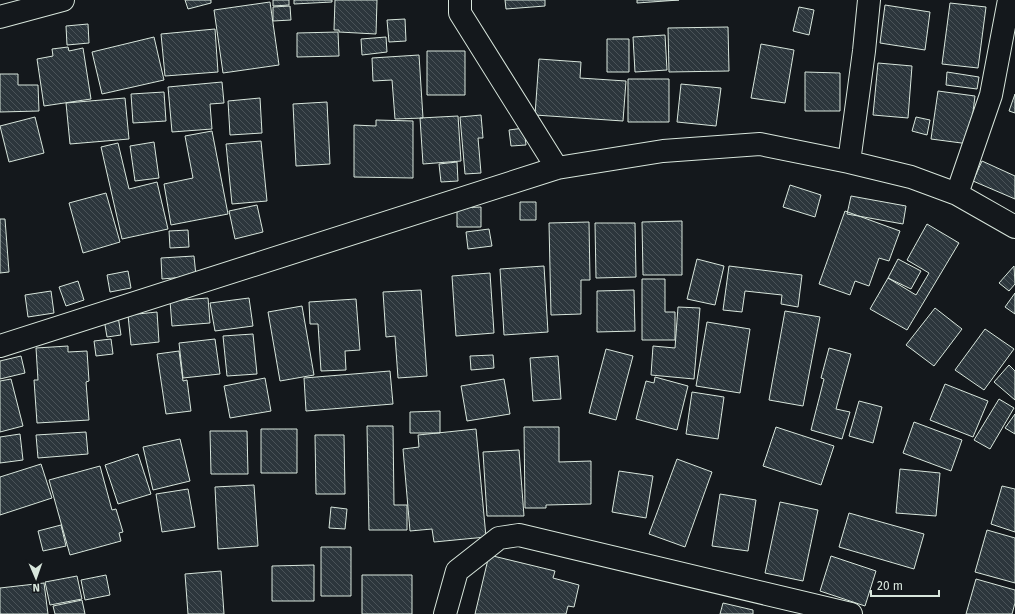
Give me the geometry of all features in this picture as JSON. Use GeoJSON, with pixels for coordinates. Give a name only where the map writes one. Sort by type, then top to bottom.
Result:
{"type":"FeatureCollection","features":[{"type":"Feature","properties":{"kind":"street"},"geometry":{"type":"LineString","coordinates":[[0,17],[63,0]]}},
{"type":"Feature","properties":{"kind":"street"},"geometry":{"type":"LineString","coordinates":[[460,0],[460,13],[557,168]]}},
{"type":"Feature","properties":{"kind":"street"},"geometry":{"type":"LineString","coordinates":[[849,162],[864,51],[868,0]]}},
{"type":"Feature","properties":{"kind":"street"},"geometry":{"type":"LineString","coordinates":[[957,194],[991,95],[1009,0]]}},
{"type":"Feature","properties":{"kind":"street"},"geometry":{"type":"LineString","coordinates":[[0,346],[557,168],[663,151],[760,144],[849,162],[911,177],[957,194],[1015,227]]}},
{"type":"Feature","properties":{"kind":"street"},"geometry":{"type":"LineString","coordinates":[[445,614],[458,571],[499,538],[519,535],[851,614]]}},
{"type":"Feature","properties":{"kind":"building"},"geometry":{"type":"Polygon","coordinates":[[[185,0],[211,0],[211,3],[188,9],[185,0]]]}},
{"type":"Feature","properties":{"kind":"building"},"geometry":{"type":"Polygon","coordinates":[[[273,0],[289,0],[289,5],[273,6],[273,0]]]}},
{"type":"Feature","properties":{"kind":"building"},"geometry":{"type":"Polygon","coordinates":[[[294,0],[332,0],[332,2],[294,4],[294,0]]]}},
{"type":"Feature","properties":{"kind":"building"},"geometry":{"type":"Polygon","coordinates":[[[335,0],[377,0],[376,34],[339,32],[339,30],[334,30],[335,0]]]}},
{"type":"Feature","properties":{"kind":"building"},"geometry":{"type":"Polygon","coordinates":[[[505,0],[545,0],[545,6],[506,9],[505,0]]]}},
{"type":"Feature","properties":{"kind":"building"},"geometry":{"type":"Polygon","coordinates":[[[637,0],[679,0],[637,3],[637,0]]]}},
{"type":"Feature","properties":{"kind":"building"},"geometry":{"type":"Polygon","coordinates":[[[270,2],[279,65],[223,73],[214,10],[270,2]]]}},
{"type":"Feature","properties":{"kind":"building"},"geometry":{"type":"Polygon","coordinates":[[[950,3],[986,7],[978,68],[942,64],[950,3]]]}},
{"type":"Feature","properties":{"kind":"building"},"geometry":{"type":"Polygon","coordinates":[[[885,5],[930,12],[925,50],[880,43],[885,5]]]}},
{"type":"Feature","properties":{"kind":"building"},"geometry":{"type":"Polygon","coordinates":[[[290,6],[291,20],[273,21],[273,7],[290,6]]]}},
{"type":"Feature","properties":{"kind":"building"},"geometry":{"type":"Polygon","coordinates":[[[799,7],[814,10],[809,35],[793,31],[799,7]]]}},
{"type":"Feature","properties":{"kind":"building"},"geometry":{"type":"Polygon","coordinates":[[[405,19],[406,41],[389,42],[387,20],[405,19]]]}},
{"type":"Feature","properties":{"kind":"building"},"geometry":{"type":"Polygon","coordinates":[[[88,24],[89,43],[67,45],[66,26],[88,24]]]}},
{"type":"Feature","properties":{"kind":"building"},"geometry":{"type":"Polygon","coordinates":[[[728,27],[729,71],[669,72],[668,28],[728,27]]]}},
{"type":"Feature","properties":{"kind":"building"},"geometry":{"type":"Polygon","coordinates":[[[215,29],[218,72],[165,76],[161,34],[215,29]]]}},
{"type":"Feature","properties":{"kind":"building"},"geometry":{"type":"Polygon","coordinates":[[[338,32],[339,56],[297,57],[297,33],[338,32]]]}},
{"type":"Feature","properties":{"kind":"building"},"geometry":{"type":"Polygon","coordinates":[[[665,35],[667,70],[635,72],[633,37],[665,35]]]}},
{"type":"Feature","properties":{"kind":"building"},"geometry":{"type":"Polygon","coordinates":[[[154,37],[164,80],[102,94],[92,52],[154,37]]]}},
{"type":"Feature","properties":{"kind":"building"},"geometry":{"type":"Polygon","coordinates":[[[386,37],[387,52],[362,55],[361,39],[386,37]]]}},
{"type":"Feature","properties":{"kind":"building"},"geometry":{"type":"Polygon","coordinates":[[[607,39],[629,39],[629,72],[607,72],[607,39]]]}},
{"type":"Feature","properties":{"kind":"building"},"geometry":{"type":"Polygon","coordinates":[[[761,44],[794,50],[785,103],[751,98],[761,44]]]}},
{"type":"Feature","properties":{"kind":"building"},"geometry":{"type":"Polygon","coordinates":[[[68,47],[69,51],[83,48],[91,99],[44,106],[37,59],[53,56],[52,49],[68,47]]]}},
{"type":"Feature","properties":{"kind":"building"},"geometry":{"type":"Polygon","coordinates":[[[427,51],[465,51],[465,95],[427,95],[427,51]]]}},
{"type":"Feature","properties":{"kind":"building"},"geometry":{"type":"Polygon","coordinates":[[[419,55],[423,118],[395,119],[392,80],[373,81],[372,58],[419,55]]]}},
{"type":"Feature","properties":{"kind":"building"},"geometry":{"type":"Polygon","coordinates":[[[539,59],[581,62],[580,78],[626,81],[623,121],[535,115],[539,59]]]}},
{"type":"Feature","properties":{"kind":"building"},"geometry":{"type":"Polygon","coordinates":[[[878,63],[912,66],[908,118],[873,115],[878,63]]]}},
{"type":"Feature","properties":{"kind":"building"},"geometry":{"type":"Polygon","coordinates":[[[805,72],[840,73],[840,111],[805,111],[805,72]]]}},
{"type":"Feature","properties":{"kind":"building"},"geometry":{"type":"Polygon","coordinates":[[[947,72],[979,77],[977,89],[946,85],[947,72]]]}},
{"type":"Feature","properties":{"kind":"building"},"geometry":{"type":"Polygon","coordinates":[[[0,74],[18,74],[18,85],[38,85],[39,111],[0,112],[0,74]]]}},
{"type":"Feature","properties":{"kind":"building"},"geometry":{"type":"Polygon","coordinates":[[[628,79],[669,79],[669,122],[628,122],[628,79]]]}},
{"type":"Feature","properties":{"kind":"building"},"geometry":{"type":"Polygon","coordinates":[[[222,82],[224,103],[210,104],[212,129],[172,132],[168,87],[222,82]]]}},
{"type":"Feature","properties":{"kind":"building"},"geometry":{"type":"Polygon","coordinates":[[[681,84],[721,88],[716,126],[677,122],[681,84]]]}},
{"type":"Feature","properties":{"kind":"building"},"geometry":{"type":"Polygon","coordinates":[[[938,91],[975,96],[969,144],[931,139],[938,91]]]}},
{"type":"Feature","properties":{"kind":"building"},"geometry":{"type":"Polygon","coordinates":[[[164,92],[166,121],[133,123],[131,94],[164,92]]]}},
{"type":"Feature","properties":{"kind":"building"},"geometry":{"type":"Polygon","coordinates":[[[1015,94],[1015,113],[1009,111],[1015,94]]]}},
{"type":"Feature","properties":{"kind":"building"},"geometry":{"type":"Polygon","coordinates":[[[125,98],[129,139],[70,144],[66,103],[125,98]]]}},
{"type":"Feature","properties":{"kind":"building"},"geometry":{"type":"Polygon","coordinates":[[[260,98],[262,133],[230,135],[228,101],[260,98]]]}},
{"type":"Feature","properties":{"kind":"building"},"geometry":{"type":"Polygon","coordinates":[[[327,102],[330,164],[296,166],[293,104],[327,102]]]}},
{"type":"Feature","properties":{"kind":"building"},"geometry":{"type":"Polygon","coordinates":[[[481,115],[483,138],[478,138],[481,173],[465,174],[460,117],[481,115]]]}},
{"type":"Feature","properties":{"kind":"building"},"geometry":{"type":"Polygon","coordinates":[[[458,116],[461,161],[423,164],[420,118],[458,116]]]}},
{"type":"Feature","properties":{"kind":"building"},"geometry":{"type":"Polygon","coordinates":[[[35,117],[44,153],[9,162],[0,126],[35,117]]]}},
{"type":"Feature","properties":{"kind":"building"},"geometry":{"type":"Polygon","coordinates":[[[916,117],[930,120],[927,135],[912,131],[916,117]]]}},
{"type":"Feature","properties":{"kind":"building"},"geometry":{"type":"Polygon","coordinates":[[[376,120],[413,121],[413,178],[354,177],[354,125],[376,126],[376,120]]]}},
{"type":"Feature","properties":{"kind":"building"},"geometry":{"type":"Polygon","coordinates":[[[524,128],[526,145],[511,146],[509,130],[524,128]]]}},
{"type":"Feature","properties":{"kind":"building"},"geometry":{"type":"Polygon","coordinates":[[[212,131],[228,214],[171,225],[164,184],[193,178],[185,136],[212,131]]]}},
{"type":"Feature","properties":{"kind":"building"},"geometry":{"type":"Polygon","coordinates":[[[261,141],[267,201],[232,204],[226,144],[261,141]]]}},
{"type":"Feature","properties":{"kind":"building"},"geometry":{"type":"Polygon","coordinates":[[[154,142],[159,178],[135,181],[130,146],[154,142]]]}},
{"type":"Feature","properties":{"kind":"building"},"geometry":{"type":"Polygon","coordinates":[[[118,143],[129,189],[157,182],[168,229],[122,239],[101,147],[118,143]]]}},
{"type":"Feature","properties":{"kind":"building"},"geometry":{"type":"Polygon","coordinates":[[[982,161],[1015,176],[1015,199],[973,181],[982,161]]]}},
{"type":"Feature","properties":{"kind":"building"},"geometry":{"type":"Polygon","coordinates":[[[457,162],[458,181],[441,182],[439,164],[457,162]]]}},
{"type":"Feature","properties":{"kind":"building"},"geometry":{"type":"Polygon","coordinates":[[[790,185],[821,195],[815,217],[783,207],[790,185]]]}},
{"type":"Feature","properties":{"kind":"building"},"geometry":{"type":"Polygon","coordinates":[[[106,193],[120,242],[83,253],[69,203],[106,193]]]}},
{"type":"Feature","properties":{"kind":"building"},"geometry":{"type":"Polygon","coordinates":[[[851,196],[906,206],[903,224],[847,214],[851,196]]]}},
{"type":"Feature","properties":{"kind":"building"},"geometry":{"type":"Polygon","coordinates":[[[520,202],[536,202],[536,220],[520,220],[520,202]]]}},
{"type":"Feature","properties":{"kind":"building"},"geometry":{"type":"Polygon","coordinates":[[[257,205],[263,232],[235,239],[229,211],[257,205]]]}},
{"type":"Feature","properties":{"kind":"building"},"geometry":{"type":"Polygon","coordinates":[[[481,207],[481,227],[457,227],[457,208],[481,207]]]}},
{"type":"Feature","properties":{"kind":"building"},"geometry":{"type":"Polygon","coordinates":[[[845,211],[900,231],[889,261],[879,258],[869,286],[855,281],[850,295],[819,284],[845,211]]]}},
{"type":"Feature","properties":{"kind":"building"},"geometry":{"type":"Polygon","coordinates":[[[0,219],[5,219],[9,272],[0,273],[0,219]]]}},
{"type":"Feature","properties":{"kind":"building"},"geometry":{"type":"Polygon","coordinates":[[[682,221],[682,275],[643,275],[642,222],[682,221]]]}},
{"type":"Feature","properties":{"kind":"building"},"geometry":{"type":"Polygon","coordinates":[[[589,222],[590,280],[581,280],[581,314],[551,315],[549,223],[589,222]]]}},
{"type":"Feature","properties":{"kind":"building"},"geometry":{"type":"Polygon","coordinates":[[[595,223],[635,223],[636,277],[596,278],[595,223]]]}},
{"type":"Feature","properties":{"kind":"building"},"geometry":{"type":"Polygon","coordinates":[[[927,224],[959,243],[907,330],[870,309],[888,278],[916,295],[929,273],[907,260],[927,224]]]}},
{"type":"Feature","properties":{"kind":"building"},"geometry":{"type":"Polygon","coordinates":[[[489,229],[492,246],[468,249],[466,232],[489,229]]]}},
{"type":"Feature","properties":{"kind":"building"},"geometry":{"type":"Polygon","coordinates":[[[188,230],[189,247],[170,248],[169,231],[188,230]]]}},
{"type":"Feature","properties":{"kind":"building"},"geometry":{"type":"Polygon","coordinates":[[[194,256],[196,276],[162,279],[161,258],[194,256]]]}},
{"type":"Feature","properties":{"kind":"building"},"geometry":{"type":"Polygon","coordinates":[[[697,259],[724,266],[715,305],[687,299],[697,259]]]}},
{"type":"Feature","properties":{"kind":"building"},"geometry":{"type":"Polygon","coordinates":[[[898,259],[921,271],[911,289],[888,278],[898,259]]]}},
{"type":"Feature","properties":{"kind":"building"},"geometry":{"type":"Polygon","coordinates":[[[544,266],[548,332],[504,335],[500,269],[544,266]]]}},
{"type":"Feature","properties":{"kind":"building"},"geometry":{"type":"Polygon","coordinates":[[[729,266],[802,275],[798,307],[781,304],[782,295],[745,291],[742,312],[723,310],[729,266]]]}},
{"type":"Feature","properties":{"kind":"building"},"geometry":{"type":"Polygon","coordinates":[[[1014,266],[1015,284],[1009,291],[999,283],[1014,266]]]}},
{"type":"Feature","properties":{"kind":"building"},"geometry":{"type":"Polygon","coordinates":[[[128,271],[131,288],[110,292],[107,275],[128,271]]]}},
{"type":"Feature","properties":{"kind":"building"},"geometry":{"type":"Polygon","coordinates":[[[490,273],[494,333],[456,336],[452,276],[490,273]]]}},
{"type":"Feature","properties":{"kind":"building"},"geometry":{"type":"Polygon","coordinates":[[[642,279],[665,279],[665,312],[675,312],[675,340],[642,340],[642,279]]]}},
{"type":"Feature","properties":{"kind":"building"},"geometry":{"type":"Polygon","coordinates":[[[78,281],[84,300],[66,306],[59,287],[78,281]]]}},
{"type":"Feature","properties":{"kind":"building"},"geometry":{"type":"Polygon","coordinates":[[[421,290],[427,376],[398,378],[395,336],[386,337],[383,292],[421,290]]]}},
{"type":"Feature","properties":{"kind":"building"},"geometry":{"type":"Polygon","coordinates":[[[634,290],[635,331],[597,332],[597,291],[634,290]]]}},
{"type":"Feature","properties":{"kind":"building"},"geometry":{"type":"Polygon","coordinates":[[[51,291],[54,313],[28,317],[25,295],[51,291]]]}},
{"type":"Feature","properties":{"kind":"building"},"geometry":{"type":"Polygon","coordinates":[[[1015,293],[1015,314],[1005,307],[1015,293]]]}},
{"type":"Feature","properties":{"kind":"building"},"geometry":{"type":"Polygon","coordinates":[[[208,298],[210,323],[172,326],[170,301],[208,298]]]}},
{"type":"Feature","properties":{"kind":"building"},"geometry":{"type":"Polygon","coordinates":[[[249,298],[253,326],[215,331],[210,303],[249,298]]]}},
{"type":"Feature","properties":{"kind":"building"},"geometry":{"type":"Polygon","coordinates":[[[356,299],[360,350],[345,351],[346,370],[321,371],[318,324],[310,324],[309,302],[356,299]]]}},
{"type":"Feature","properties":{"kind":"building"},"geometry":{"type":"Polygon","coordinates":[[[302,306],[314,375],[280,381],[268,312],[302,306]]]}},
{"type":"Feature","properties":{"kind":"building"},"geometry":{"type":"Polygon","coordinates":[[[678,307],[700,308],[694,379],[651,375],[653,346],[675,348],[678,307]]]}},
{"type":"Feature","properties":{"kind":"building"},"geometry":{"type":"Polygon","coordinates":[[[935,308],[962,329],[934,366],[906,345],[935,308]]]}},
{"type":"Feature","properties":{"kind":"building"},"geometry":{"type":"Polygon","coordinates":[[[785,311],[820,317],[803,406],[769,400],[785,311]]]}},
{"type":"Feature","properties":{"kind":"building"},"geometry":{"type":"Polygon","coordinates":[[[157,312],[159,342],[131,345],[128,315],[157,312]]]}},
{"type":"Feature","properties":{"kind":"building"},"geometry":{"type":"Polygon","coordinates":[[[118,316],[121,335],[107,337],[104,319],[118,316]]]}},
{"type":"Feature","properties":{"kind":"building"},"geometry":{"type":"Polygon","coordinates":[[[707,322],[750,329],[740,393],[696,386],[707,322]]]}},
{"type":"Feature","properties":{"kind":"building"},"geometry":{"type":"Polygon","coordinates":[[[985,329],[1014,349],[984,390],[955,370],[985,329]]]}},
{"type":"Feature","properties":{"kind":"building"},"geometry":{"type":"Polygon","coordinates":[[[253,334],[257,374],[227,376],[223,336],[253,334]]]}},
{"type":"Feature","properties":{"kind":"building"},"geometry":{"type":"Polygon","coordinates":[[[111,339],[113,354],[96,356],[94,341],[111,339]]]}},
{"type":"Feature","properties":{"kind":"building"},"geometry":{"type":"Polygon","coordinates":[[[215,339],[220,374],[183,378],[179,343],[215,339]]]}},
{"type":"Feature","properties":{"kind":"building"},"geometry":{"type":"Polygon","coordinates":[[[68,346],[68,352],[87,351],[89,381],[86,382],[89,420],[37,423],[34,380],[38,380],[36,348],[68,346]]]}},
{"type":"Feature","properties":{"kind":"building"},"geometry":{"type":"Polygon","coordinates":[[[829,348],[851,354],[836,409],[850,412],[842,439],[811,430],[824,379],[821,378],[829,348]]]}},
{"type":"Feature","properties":{"kind":"building"},"geometry":{"type":"Polygon","coordinates":[[[606,349],[633,356],[616,420],[589,413],[606,349]]]}},
{"type":"Feature","properties":{"kind":"building"},"geometry":{"type":"Polygon","coordinates":[[[179,351],[183,381],[187,380],[191,411],[166,414],[157,354],[179,351]]]}},
{"type":"Feature","properties":{"kind":"building"},"geometry":{"type":"Polygon","coordinates":[[[493,355],[494,368],[471,370],[470,356],[493,355]]]}},
{"type":"Feature","properties":{"kind":"building"},"geometry":{"type":"Polygon","coordinates":[[[21,356],[25,373],[0,379],[0,361],[21,356]]]}},
{"type":"Feature","properties":{"kind":"building"},"geometry":{"type":"Polygon","coordinates":[[[558,356],[561,399],[533,401],[530,358],[558,356]]]}},
{"type":"Feature","properties":{"kind":"building"},"geometry":{"type":"Polygon","coordinates":[[[1009,365],[1015,371],[1015,400],[994,382],[1009,365]]]}},
{"type":"Feature","properties":{"kind":"building"},"geometry":{"type":"Polygon","coordinates":[[[390,371],[393,404],[306,411],[304,378],[390,371]]]}},
{"type":"Feature","properties":{"kind":"building"},"geometry":{"type":"Polygon","coordinates":[[[655,377],[688,386],[677,430],[636,419],[646,381],[654,383],[655,377]]]}},
{"type":"Feature","properties":{"kind":"building"},"geometry":{"type":"Polygon","coordinates":[[[265,378],[271,411],[230,418],[224,386],[265,378]]]}},
{"type":"Feature","properties":{"kind":"building"},"geometry":{"type":"Polygon","coordinates":[[[11,379],[23,426],[0,432],[0,381],[11,379]]]}},
{"type":"Feature","properties":{"kind":"building"},"geometry":{"type":"Polygon","coordinates":[[[504,379],[510,414],[467,421],[461,386],[504,379]]]}},
{"type":"Feature","properties":{"kind":"building"},"geometry":{"type":"Polygon","coordinates":[[[945,384],[988,401],[973,437],[930,420],[945,384]]]}},
{"type":"Feature","properties":{"kind":"building"},"geometry":{"type":"Polygon","coordinates":[[[692,392],[724,397],[718,439],[686,434],[692,392]]]}},
{"type":"Feature","properties":{"kind":"building"},"geometry":{"type":"Polygon","coordinates":[[[999,399],[1014,408],[990,449],[974,440],[999,399]]]}},
{"type":"Feature","properties":{"kind":"building"},"geometry":{"type":"Polygon","coordinates":[[[859,401],[882,407],[873,443],[849,436],[859,401]]]}},
{"type":"Feature","properties":{"kind":"building"},"geometry":{"type":"Polygon","coordinates":[[[440,411],[440,433],[410,433],[410,412],[440,411]]]}},
{"type":"Feature","properties":{"kind":"building"},"geometry":{"type":"Polygon","coordinates":[[[1015,414],[1015,434],[1005,428],[1015,414]]]}},
{"type":"Feature","properties":{"kind":"building"},"geometry":{"type":"Polygon","coordinates":[[[914,422],[962,440],[951,471],[903,453],[914,422]]]}},
{"type":"Feature","properties":{"kind":"building"},"geometry":{"type":"Polygon","coordinates":[[[367,426],[393,426],[394,505],[407,505],[407,530],[369,530],[367,426]]]}},
{"type":"Feature","properties":{"kind":"building"},"geometry":{"type":"Polygon","coordinates":[[[524,427],[559,427],[559,462],[591,461],[591,504],[546,505],[546,508],[525,508],[524,427]]]}},
{"type":"Feature","properties":{"kind":"building"},"geometry":{"type":"Polygon","coordinates":[[[776,427],[834,446],[821,485],[763,466],[776,427]]]}},
{"type":"Feature","properties":{"kind":"building"},"geometry":{"type":"Polygon","coordinates":[[[261,429],[297,429],[297,473],[261,473],[261,429]]]}},
{"type":"Feature","properties":{"kind":"building"},"geometry":{"type":"Polygon","coordinates":[[[476,429],[486,537],[434,542],[432,529],[410,531],[403,449],[419,447],[418,435],[476,429]]]}},
{"type":"Feature","properties":{"kind":"building"},"geometry":{"type":"Polygon","coordinates":[[[210,431],[247,431],[248,474],[211,474],[210,431]]]}},
{"type":"Feature","properties":{"kind":"building"},"geometry":{"type":"Polygon","coordinates":[[[86,432],[88,454],[38,458],[36,435],[86,432]]]}},
{"type":"Feature","properties":{"kind":"building"},"geometry":{"type":"Polygon","coordinates":[[[20,434],[23,460],[0,463],[0,437],[20,434]]]}},
{"type":"Feature","properties":{"kind":"building"},"geometry":{"type":"Polygon","coordinates":[[[315,435],[344,435],[345,494],[316,494],[315,435]]]}},
{"type":"Feature","properties":{"kind":"building"},"geometry":{"type":"Polygon","coordinates":[[[180,439],[190,481],[153,490],[143,447],[180,439]]]}},
{"type":"Feature","properties":{"kind":"building"},"geometry":{"type":"Polygon","coordinates":[[[519,450],[524,516],[487,516],[483,452],[519,450]]]}},
{"type":"Feature","properties":{"kind":"building"},"geometry":{"type":"Polygon","coordinates":[[[138,454],[151,494],[118,504],[105,465],[138,454]]]}},
{"type":"Feature","properties":{"kind":"building"},"geometry":{"type":"Polygon","coordinates":[[[677,459],[712,472],[685,547],[649,534],[677,459]]]}},
{"type":"Feature","properties":{"kind":"building"},"geometry":{"type":"Polygon","coordinates":[[[41,464],[52,498],[0,515],[0,477],[41,464]]]}},
{"type":"Feature","properties":{"kind":"building"},"geometry":{"type":"Polygon","coordinates":[[[100,466],[112,510],[116,509],[123,532],[119,533],[121,541],[70,555],[49,480],[100,466]]]}},
{"type":"Feature","properties":{"kind":"building"},"geometry":{"type":"Polygon","coordinates":[[[900,469],[940,473],[936,516],[896,513],[900,469]]]}},
{"type":"Feature","properties":{"kind":"building"},"geometry":{"type":"Polygon","coordinates":[[[619,471],[653,476],[646,518],[612,512],[619,471]]]}},
{"type":"Feature","properties":{"kind":"building"},"geometry":{"type":"Polygon","coordinates":[[[254,485],[258,546],[218,549],[215,487],[254,485]]]}},
{"type":"Feature","properties":{"kind":"building"},"geometry":{"type":"Polygon","coordinates":[[[1002,486],[1015,489],[1015,532],[991,524],[1002,486]]]}},
{"type":"Feature","properties":{"kind":"building"},"geometry":{"type":"Polygon","coordinates":[[[188,489],[195,527],[162,532],[156,494],[188,489]]]}},
{"type":"Feature","properties":{"kind":"building"},"geometry":{"type":"Polygon","coordinates":[[[720,494],[756,500],[748,551],[712,546],[720,494]]]}},
{"type":"Feature","properties":{"kind":"building"},"geometry":{"type":"Polygon","coordinates":[[[780,502],[818,510],[803,581],[765,573],[780,502]]]}},
{"type":"Feature","properties":{"kind":"building"},"geometry":{"type":"Polygon","coordinates":[[[331,507],[347,509],[345,529],[329,528],[331,507]]]}},
{"type":"Feature","properties":{"kind":"building"},"geometry":{"type":"Polygon","coordinates":[[[849,513],[924,534],[914,569],[839,547],[849,513]]]}},
{"type":"Feature","properties":{"kind":"building"},"geometry":{"type":"Polygon","coordinates":[[[61,525],[66,546],[43,551],[38,531],[61,525]]]}},
{"type":"Feature","properties":{"kind":"building"},"geometry":{"type":"Polygon","coordinates":[[[987,530],[1015,538],[1015,583],[975,572],[987,530]]]}},
{"type":"Feature","properties":{"kind":"building"},"geometry":{"type":"Polygon","coordinates":[[[321,547],[351,547],[351,596],[321,596],[321,547]]]}},
{"type":"Feature","properties":{"kind":"building"},"geometry":{"type":"Polygon","coordinates":[[[489,555],[555,571],[553,578],[579,585],[574,607],[568,606],[566,614],[475,614],[489,555]]]}},
{"type":"Feature","properties":{"kind":"building"},"geometry":{"type":"Polygon","coordinates":[[[831,556],[876,571],[865,606],[820,591],[831,556]]]}},
{"type":"Feature","properties":{"kind":"building"},"geometry":{"type":"Polygon","coordinates":[[[314,565],[314,601],[272,601],[272,566],[314,565]]]}},
{"type":"Feature","properties":{"kind":"building"},"geometry":{"type":"Polygon","coordinates":[[[221,571],[224,614],[188,614],[185,574],[221,571]]]}},
{"type":"Feature","properties":{"kind":"building"},"geometry":{"type":"Polygon","coordinates":[[[106,575],[110,595],[85,600],[81,580],[106,575]]]}},
{"type":"Feature","properties":{"kind":"building"},"geometry":{"type":"Polygon","coordinates":[[[362,575],[412,575],[412,614],[362,614],[362,575]]]}},
{"type":"Feature","properties":{"kind":"building"},"geometry":{"type":"Polygon","coordinates":[[[77,576],[82,599],[50,605],[45,582],[77,576]]]}},
{"type":"Feature","properties":{"kind":"building"},"geometry":{"type":"Polygon","coordinates":[[[976,579],[1015,590],[1015,603],[1012,614],[966,614],[976,579]]]}},
{"type":"Feature","properties":{"kind":"building"},"geometry":{"type":"Polygon","coordinates":[[[44,583],[48,614],[0,614],[0,588],[44,583]]]}},
{"type":"Feature","properties":{"kind":"building"},"geometry":{"type":"Polygon","coordinates":[[[82,600],[85,614],[55,614],[53,606],[82,600]]]}},
{"type":"Feature","properties":{"kind":"building"},"geometry":{"type":"Polygon","coordinates":[[[723,603],[753,610],[753,614],[720,614],[723,603]]]}}]}
